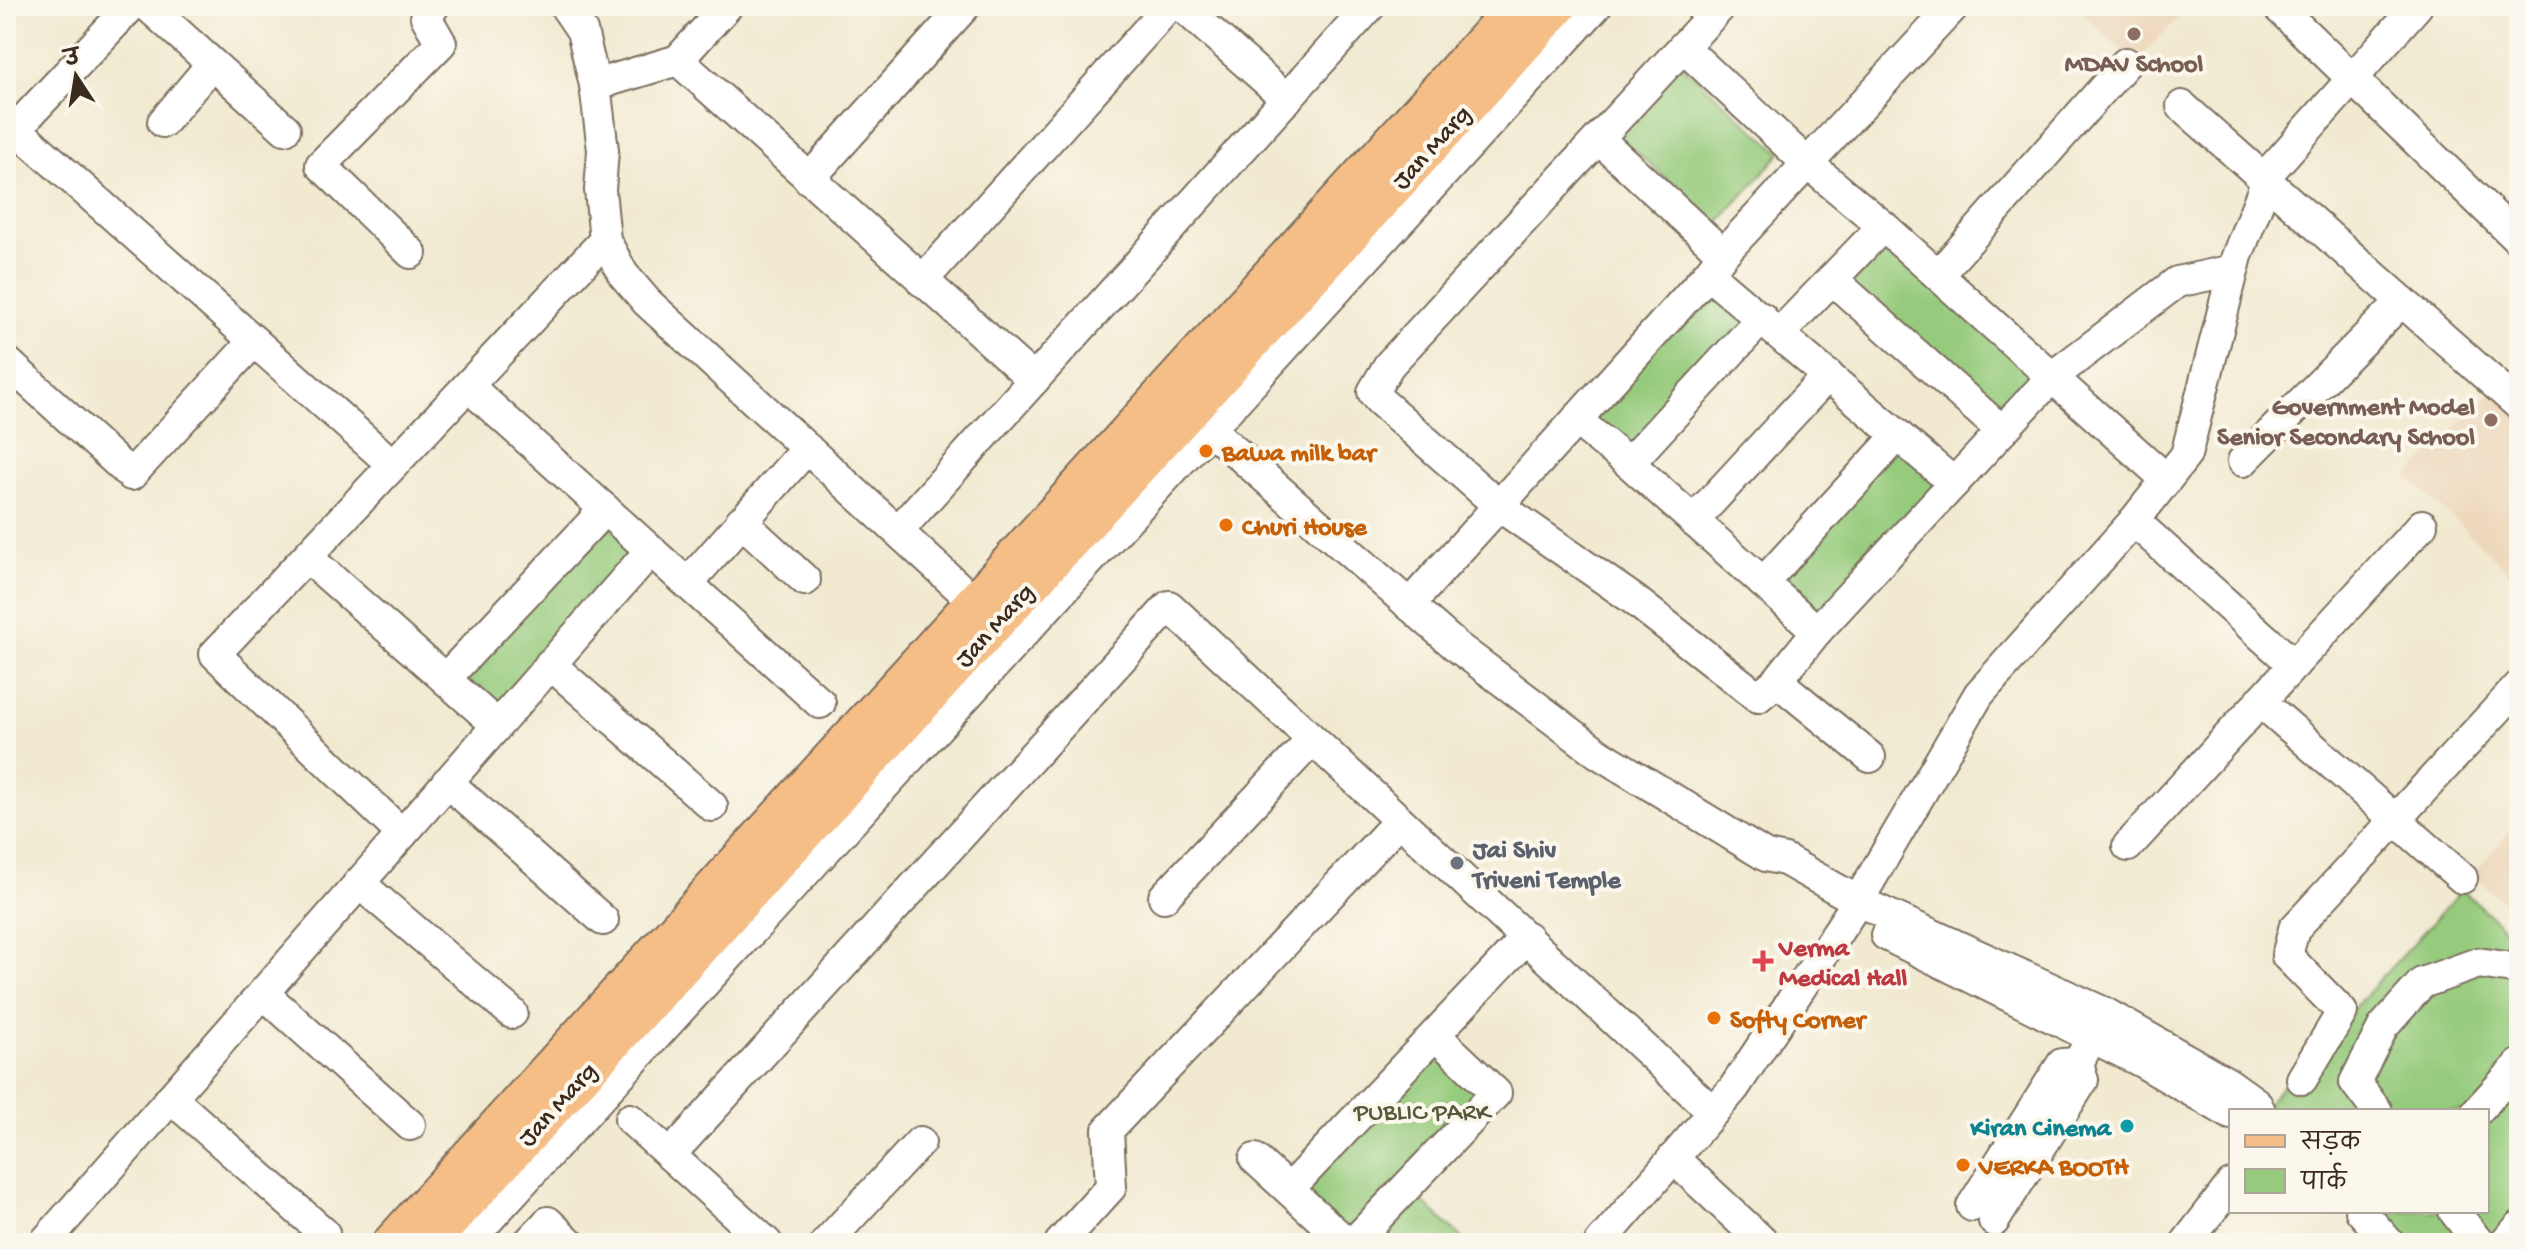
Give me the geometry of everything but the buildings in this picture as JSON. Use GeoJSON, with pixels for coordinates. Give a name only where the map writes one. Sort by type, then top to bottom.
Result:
{"type":"FeatureCollection","features":[{"type":"Feature","properties":{"kind":"main road","name":"Jan Marg"},"geometry":{"type":"LineString","coordinates":[[1188,410],[1516,6]]}},
{"type":"Feature","properties":{"kind":"main road","name":"Jan Marg"},"geometry":{"type":"LineString","coordinates":[[392,1243],[986,612],[1188,410],[1558,6]]}},
{"type":"Feature","properties":{"kind":"main road","name":"Jan Marg"},"geometry":{"type":"LineString","coordinates":[[429,1243],[986,612]]}},
{"type":"Feature","properties":{"kind":"street"},"geometry":{"type":"LineString","coordinates":[[131,6],[9,129],[393,465]]}},
{"type":"Feature","properties":{"kind":"street"},"geometry":{"type":"LineString","coordinates":[[148,6],[285,129]]}},
{"type":"Feature","properties":{"kind":"street"},"geometry":{"type":"LineString","coordinates":[[411,253],[321,165],[441,43],[426,17],[434,6]]}},
{"type":"Feature","properties":{"kind":"street"},"geometry":{"type":"LineString","coordinates":[[565,6],[582,31],[595,85],[603,150],[600,190],[605,240],[623,274],[647,302],[986,612]]}},
{"type":"Feature","properties":{"kind":"street"},"geometry":{"type":"LineString","coordinates":[[595,85],[678,60],[727,6]]}},
{"type":"Feature","properties":{"kind":"street"},"geometry":{"type":"LineString","coordinates":[[809,179],[965,6]]}},
{"type":"Feature","properties":{"kind":"street"},"geometry":{"type":"LineString","coordinates":[[922,281],[1169,6]]}},
{"type":"Feature","properties":{"kind":"street"},"geometry":{"type":"LineString","coordinates":[[1182,6],[1287,99]]}},
{"type":"Feature","properties":{"kind":"street"},"geometry":{"type":"LineString","coordinates":[[898,531],[1370,6]]}},
{"type":"Feature","properties":{"kind":"street"},"geometry":{"type":"LineString","coordinates":[[467,1243],[1188,410],[1596,6]]}},
{"type":"Feature","properties":{"kind":"street"},"geometry":{"type":"LineString","coordinates":[[1721,6],[1389,365],[1373,392],[1499,506],[1633,599],[1758,697],[1777,681],[1817,631],[2052,377],[2177,282],[2233,270]]}},
{"type":"Feature","properties":{"kind":"street"},"geometry":{"type":"LineString","coordinates":[[1409,605],[1807,163],[1954,6]]}},
{"type":"Feature","properties":{"kind":"street"},"geometry":{"type":"LineString","coordinates":[[2277,6],[2519,239]]}},
{"type":"Feature","properties":{"kind":"street"},"geometry":{"type":"LineString","coordinates":[[1600,1243],[1734,1088],[1853,909],[1979,694],[2134,521],[2186,455],[2233,270],[2271,170],[2417,6]]}},
{"type":"Feature","properties":{"kind":"street"},"geometry":{"type":"LineString","coordinates":[[1683,47],[1807,163],[1883,226],[2166,479]]}},
{"type":"Feature","properties":{"kind":"street"},"geometry":{"type":"LineString","coordinates":[[678,60],[1034,380]]}},
{"type":"Feature","properties":{"kind":"street"},"geometry":{"type":"LineString","coordinates":[[1938,275],[2126,63]]}},
{"type":"Feature","properties":{"kind":"street"},"geometry":{"type":"LineString","coordinates":[[163,122],[212,64]]}},
{"type":"Feature","properties":{"kind":"street"},"geometry":{"type":"LineString","coordinates":[[2182,106],[2519,405]]}},
{"type":"Feature","properties":{"kind":"street"},"geometry":{"type":"LineString","coordinates":[[1599,139],[1771,326],[1954,483]]}},
{"type":"Feature","properties":{"kind":"street"},"geometry":{"type":"LineString","coordinates":[[1629,463],[1771,326],[1832,279],[1883,226]]}},
{"type":"Feature","properties":{"kind":"street"},"geometry":{"type":"LineString","coordinates":[[402,834],[215,654],[605,240]]}},
{"type":"Feature","properties":{"kind":"street"},"geometry":{"type":"LineString","coordinates":[[1832,279],[2002,431]]}},
{"type":"Feature","properties":{"kind":"street"},"geometry":{"type":"LineString","coordinates":[[2243,461],[2402,301]]}},
{"type":"Feature","properties":{"kind":"street"},"geometry":{"type":"LineString","coordinates":[[6,361],[131,475],[254,341]]}},
{"type":"Feature","properties":{"kind":"street"},"geometry":{"type":"LineString","coordinates":[[1693,521],[1828,375]]}},
{"type":"Feature","properties":{"kind":"street"},"geometry":{"type":"LineString","coordinates":[[468,386],[820,703]]}},
{"type":"Feature","properties":{"kind":"street"},"geometry":{"type":"LineString","coordinates":[[1188,410],[1456,646],[1598,753],[1766,856],[1774,871],[1853,909],[2142,1062],[2229,1113]]}},
{"type":"Feature","properties":{"kind":"street"},"geometry":{"type":"LineString","coordinates":[[1576,420],[1629,463],[1817,631]]}},
{"type":"Feature","properties":{"kind":"street"},"geometry":{"type":"LineString","coordinates":[[1763,583],[1898,435]]}},
{"type":"Feature","properties":{"kind":"street"},"geometry":{"type":"LineString","coordinates":[[688,583],[807,448]]}},
{"type":"Feature","properties":{"kind":"street"},"geometry":{"type":"LineString","coordinates":[[445,679],[605,509]]}},
{"type":"Feature","properties":{"kind":"street"},"geometry":{"type":"LineString","coordinates":[[741,521],[805,580]]}},
{"type":"Feature","properties":{"kind":"street"},"geometry":{"type":"LineString","coordinates":[[2134,521],[2294,665]]}},
{"type":"Feature","properties":{"kind":"street"},"geometry":{"type":"LineString","coordinates":[[2128,846],[2422,525]]}},
{"type":"Feature","properties":{"kind":"street"},"geometry":{"type":"LineString","coordinates":[[57,1238],[171,1098],[651,550]]}},
{"type":"Feature","properties":{"kind":"street"},"geometry":{"type":"LineString","coordinates":[[307,557],[497,725]]}},
{"type":"Feature","properties":{"kind":"street"},"geometry":{"type":"LineString","coordinates":[[670,1155],[1169,606],[1713,1112]]}},
{"type":"Feature","properties":{"kind":"street"},"geometry":{"type":"LineString","coordinates":[[550,664],[712,806]]}},
{"type":"Feature","properties":{"kind":"street"},"geometry":{"type":"LineString","coordinates":[[1777,681],[1870,757]]}},
{"type":"Feature","properties":{"kind":"street"},"geometry":{"type":"LineString","coordinates":[[2302,1079],[2342,1012],[2287,956],[2294,929],[2519,686]]}},
{"type":"Feature","properties":{"kind":"street"},"geometry":{"type":"LineString","coordinates":[[2260,701],[2462,878]]}},
{"type":"Feature","properties":{"kind":"street"},"geometry":{"type":"LineString","coordinates":[[1164,897],[1312,740]]}},
{"type":"Feature","properties":{"kind":"street"},"geometry":{"type":"LineString","coordinates":[[447,782],[603,920]]}},
{"type":"Feature","properties":{"kind":"street"},"geometry":{"type":"LineString","coordinates":[[1060,1243],[1111,1187],[1108,1130],[1399,821]]}},
{"type":"Feature","properties":{"kind":"street"},"geometry":{"type":"LineString","coordinates":[[359,883],[512,1013]]}},
{"type":"Feature","properties":{"kind":"street"},"geometry":{"type":"LineString","coordinates":[[1289,1189],[1527,937]]}},
{"type":"Feature","properties":{"kind":"street"},"geometry":{"type":"LineString","coordinates":[[2375,1109],[2355,1082],[2383,1027],[2422,983],[2478,963],[2519,969]]}},
{"type":"Feature","properties":{"kind":"street"},"geometry":{"type":"LineString","coordinates":[[263,993],[410,1125]]}},
{"type":"Feature","properties":{"kind":"street"},"geometry":{"type":"LineString","coordinates":[[1255,1159],[1350,1243],[1496,1093],[1435,1035]]}},
{"type":"Feature","properties":{"kind":"street"},"geometry":{"type":"LineString","coordinates":[[2092,1038],[2228,1083],[2256,1103],[2259,1109]]}},
{"type":"Feature","properties":{"kind":"street"},"geometry":{"type":"LineString","coordinates":[[1983,1214],[2062,1064],[2092,1038]]}},
{"type":"Feature","properties":{"kind":"street"},"geometry":{"type":"LineString","coordinates":[[2479,1109],[2519,1065]]}},
{"type":"Feature","properties":{"kind":"street"},"geometry":{"type":"LineString","coordinates":[[171,1098],[324,1233]]}},
{"type":"Feature","properties":{"kind":"street"},"geometry":{"type":"LineString","coordinates":[[630,1119],[767,1243]]}},
{"type":"Feature","properties":{"kind":"street"},"geometry":{"type":"LineString","coordinates":[[826,1243],[920,1142]]}},
{"type":"Feature","properties":{"kind":"street"},"geometry":{"type":"LineString","coordinates":[[1673,1158],[1764,1243]]}},
{"type":"Feature","properties":{"kind":"street"},"geometry":{"type":"LineString","coordinates":[[2186,1243],[2229,1188]]}},
{"type":"Feature","properties":{"kind":"street"},"geometry":{"type":"LineString","coordinates":[[2363,1213],[2389,1243]]}},
{"type":"Feature","properties":{"kind":"street"},"geometry":{"type":"LineString","coordinates":[[2456,1213],[2479,1243]]}},
{"type":"Feature","properties":{"kind":"street"},"geometry":{"type":"LineString","coordinates":[[528,1243],[548,1222],[570,1243]]}},
{"type":"Feature","properties":{"kind":"street"},"geometry":{"type":"LineString","coordinates":[[2505,1243],[2519,1227]]}},
{"type":"Feature","properties":{"kind":"shaded area","name":"MDAV School"},"geometry":{"type":"Polygon","coordinates":[[[2075,6],[2189,6],[2136,63],[2075,6]]]}},
{"type":"Feature","properties":{"kind":"shaded area","name":"Government Model Senior Secondary School"},"geometry":{"type":"Polygon","coordinates":[[[2519,363],[2519,581],[2408,477],[2519,363]]]}},
{"type":"Feature","properties":{"kind":"shaded area"},"geometry":{"type":"Polygon","coordinates":[[[2519,820],[2519,917],[2473,874],[2519,820]]]}},
{"type":"Feature","properties":{"kind":"green space"},"geometry":{"type":"Polygon","coordinates":[[[1679,63],[1781,153],[1717,224],[1616,134],[1679,63]]]}},
{"type":"Feature","properties":{"kind":"green space"},"geometry":{"type":"Polygon","coordinates":[[[1890,242],[2043,379],[2003,423],[1850,286],[1890,242]]]}},
{"type":"Feature","properties":{"kind":"green space"},"geometry":{"type":"Polygon","coordinates":[[[1702,274],[1753,319],[1629,455],[1579,410],[1702,274]]]}},
{"type":"Feature","properties":{"kind":"green space"},"geometry":{"type":"Polygon","coordinates":[[[1898,445],[1942,485],[1816,622],[1772,582],[1898,445]]]}},
{"type":"Feature","properties":{"kind":"green space"},"geometry":{"type":"Polygon","coordinates":[[[605,522],[637,551],[495,705],[463,675],[605,522]]]}},
{"type":"Feature","properties":{"kind":"green space"},"geometry":{"type":"Polygon","coordinates":[[[2462,890],[2519,942],[2519,1239],[2515,1243],[2401,1243],[2377,1213],[2489,1213],[2489,1109],[2270,1109],[2265,1105],[2462,890]]]}},
{"type":"Feature","properties":{"kind":"green space","name":"PUBLIC PARK"},"geometry":{"type":"Polygon","coordinates":[[[1435,1035],[1496,1093],[1353,1243],[1289,1189],[1435,1035]]]}},
{"type":"Feature","properties":{"kind":"green space"},"geometry":{"type":"Polygon","coordinates":[[[1420,1199],[1467,1243],[1372,1242],[1420,1199]]]}},
{"type":"Feature","properties":{"kind":"place","name":"MDAV School"},"geometry":{"type":"Point","coordinates":[2134,34]}},
{"type":"Feature","properties":{"kind":"place","name":"Government Model Senior Secondary School"},"geometry":{"type":"Point","coordinates":[2491,420]}},
{"type":"Feature","properties":{"kind":"place","name":"Bawa milk bar"},"geometry":{"type":"Point","coordinates":[1206,451]}},
{"type":"Feature","properties":{"kind":"place","name":"Churi House"},"geometry":{"type":"Point","coordinates":[1226,525]}},
{"type":"Feature","properties":{"kind":"place","name":"Jai Shiv Triveni Temple"},"geometry":{"type":"Point","coordinates":[1457,863]}},
{"type":"Feature","properties":{"kind":"place","name":"Verma Medical Hall"},"geometry":{"type":"Point","coordinates":[1763,961]}},
{"type":"Feature","properties":{"kind":"place","name":"Softy Corner"},"geometry":{"type":"Point","coordinates":[1714,1018]}},
{"type":"Feature","properties":{"kind":"place","name":"Kiran Cinema"},"geometry":{"type":"Point","coordinates":[2127,1126]}},
{"type":"Feature","properties":{"kind":"place","name":"VERKA BOOTH"},"geometry":{"type":"Point","coordinates":[1963,1165]}}]}
